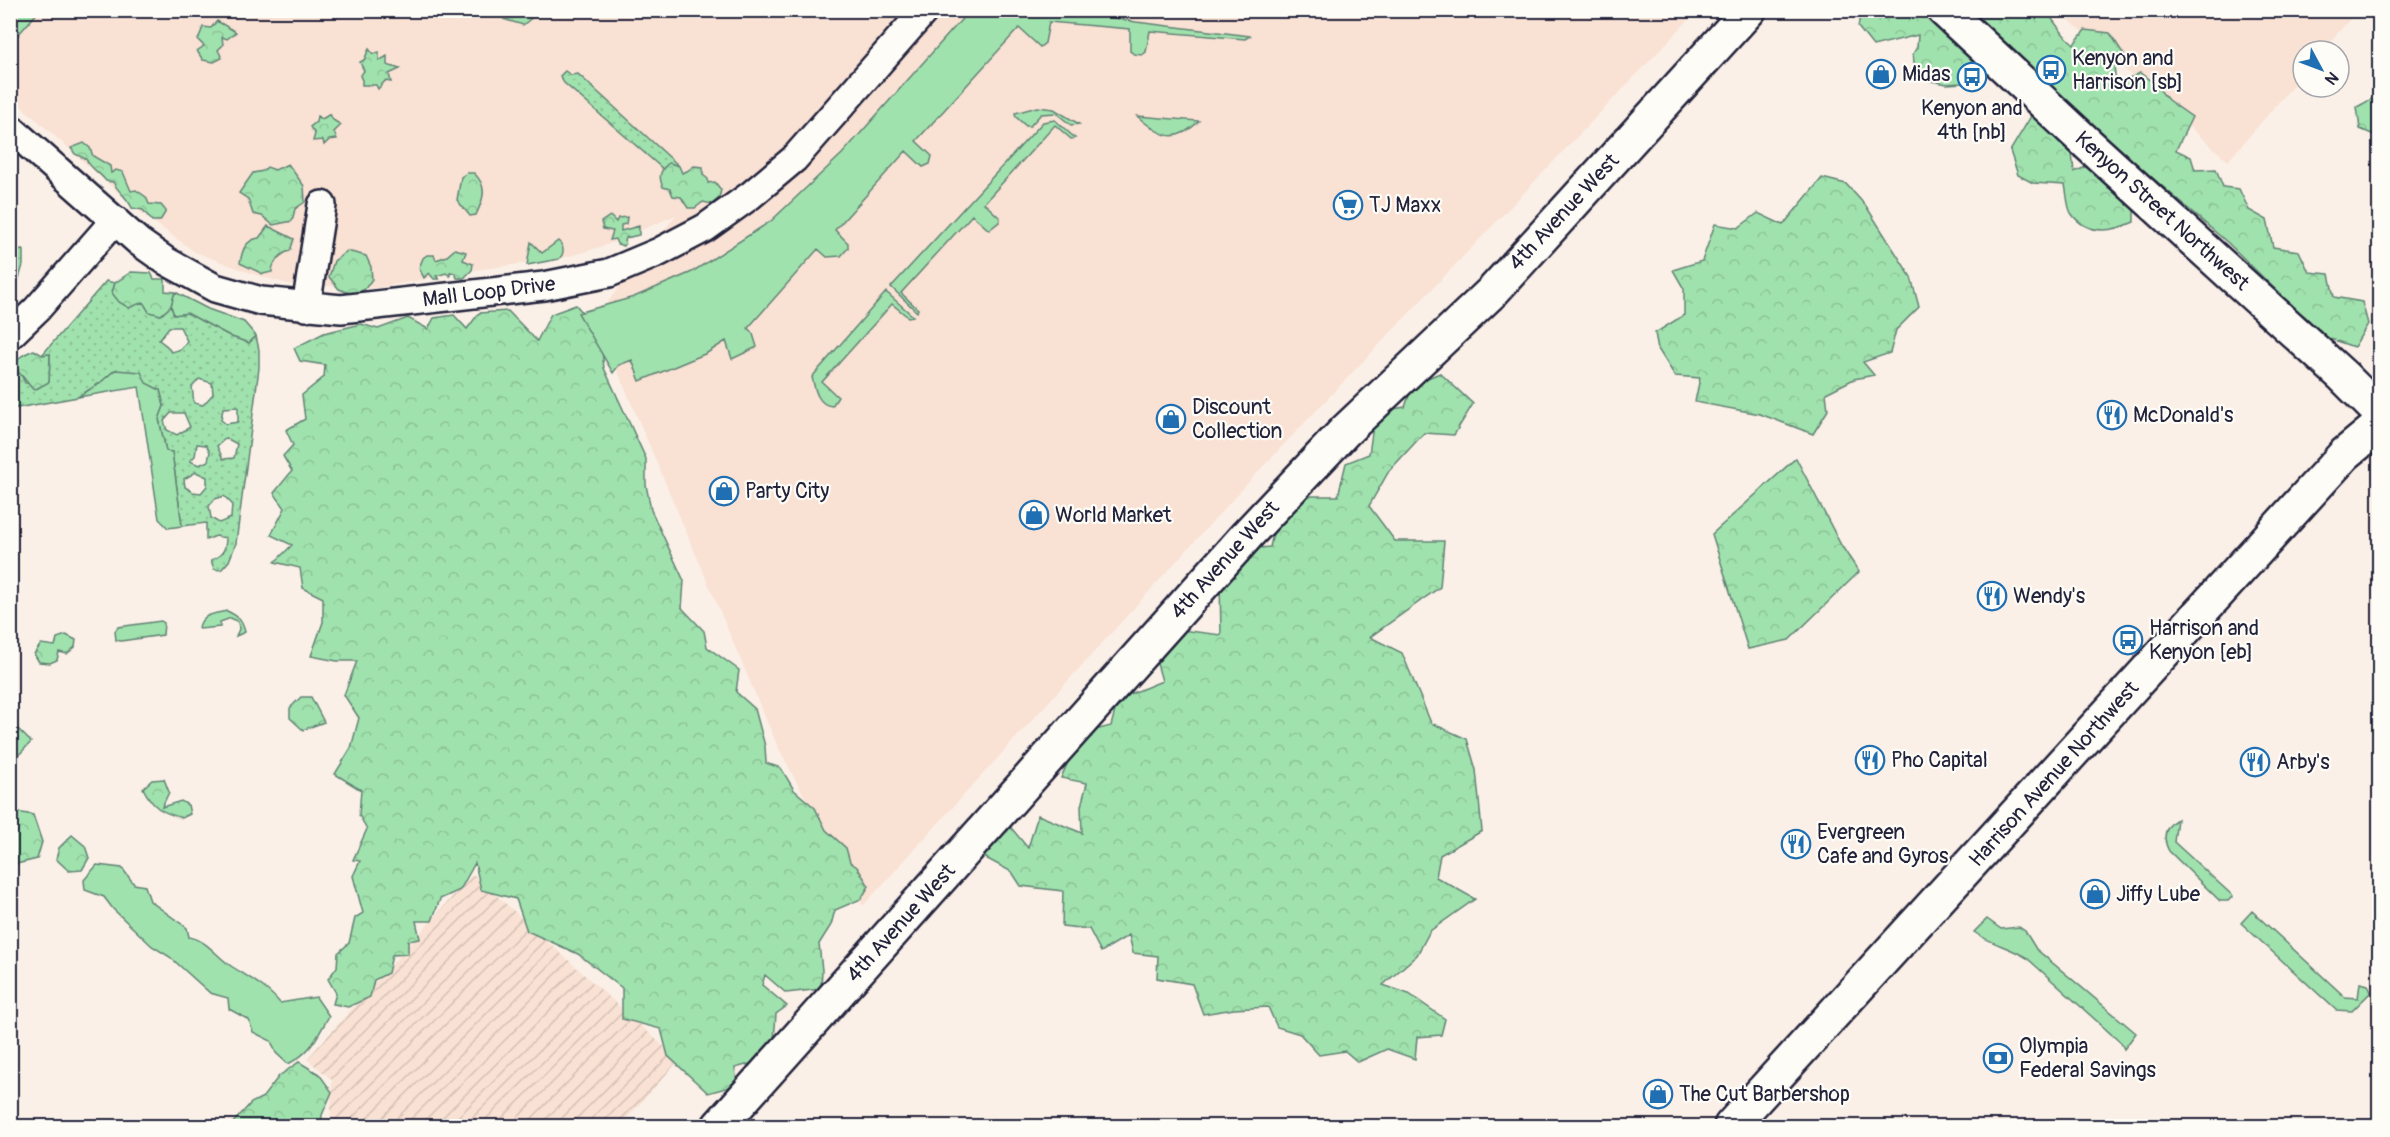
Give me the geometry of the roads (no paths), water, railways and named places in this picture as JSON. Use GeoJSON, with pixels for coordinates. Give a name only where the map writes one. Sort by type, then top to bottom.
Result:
{"type":"FeatureCollection","features":[{"type":"Feature","properties":{"kind":"street","name":"Mall Loop Drive"},"geometry":{"type":"LineString","coordinates":[[10,128],[139,242],[166,261],[215,288],[261,302],[341,309],[544,286],[609,273],[659,252],[705,228],[752,195],[794,159],[926,10]]}},
{"type":"Feature","properties":{"kind":"street","name":"4th Avenue West"},"geometry":{"type":"LineString","coordinates":[[719,1126],[1247,535],[1345,431],[1492,291],[1749,10]]}},
{"type":"Feature","properties":{"kind":"street","name":"Kenyon Street Northwest"},"geometry":{"type":"LineString","coordinates":[[1944,10],[2343,376],[2379,413]]}},
{"type":"Feature","properties":{"kind":"street"},"geometry":{"type":"LineString","coordinates":[[306,307],[322,205]]}},
{"type":"Feature","properties":{"kind":"street"},"geometry":{"type":"LineString","coordinates":[[10,336],[37,309],[114,220]]}},
{"type":"Feature","properties":{"kind":"street","name":"Harrison Avenue Northwest"},"geometry":{"type":"LineString","coordinates":[[1731,1126],[2345,454],[2379,425]]}},
{"type":"Feature","properties":{"kind":"place","name":"Kenyon and Harrison [sb]"},"geometry":{"type":"Point","coordinates":[2051,70]}},
{"type":"Feature","properties":{"kind":"place","name":"Midas"},"geometry":{"type":"Point","coordinates":[1881,74]}},
{"type":"Feature","properties":{"kind":"place","name":"Kenyon and 4th [nb]"},"geometry":{"type":"Point","coordinates":[1972,77]}},
{"type":"Feature","properties":{"kind":"place","name":"TJ Maxx"},"geometry":{"type":"Point","coordinates":[1348,205]}},
{"type":"Feature","properties":{"kind":"place","name":"McDonald's"},"geometry":{"type":"Point","coordinates":[2112,415]}},
{"type":"Feature","properties":{"kind":"place","name":"Discount Collection"},"geometry":{"type":"Point","coordinates":[1171,419]}},
{"type":"Feature","properties":{"kind":"place","name":"Party City"},"geometry":{"type":"Point","coordinates":[724,491]}},
{"type":"Feature","properties":{"kind":"place","name":"World Market"},"geometry":{"type":"Point","coordinates":[1034,515]}},
{"type":"Feature","properties":{"kind":"place","name":"Wendy's"},"geometry":{"type":"Point","coordinates":[1992,596]}},
{"type":"Feature","properties":{"kind":"place","name":"Harrison and Kenyon [eb]"},"geometry":{"type":"Point","coordinates":[2128,640]}},
{"type":"Feature","properties":{"kind":"place","name":"Pho Capital"},"geometry":{"type":"Point","coordinates":[1870,760]}},
{"type":"Feature","properties":{"kind":"place","name":"Arby's"},"geometry":{"type":"Point","coordinates":[2255,762]}},
{"type":"Feature","properties":{"kind":"place","name":"Evergreen Cafe and Gyros"},"geometry":{"type":"Point","coordinates":[1796,844]}},
{"type":"Feature","properties":{"kind":"place","name":"Jiffy Lube"},"geometry":{"type":"Point","coordinates":[2095,894]}},
{"type":"Feature","properties":{"kind":"place","name":"Olympia Federal Savings"},"geometry":{"type":"Point","coordinates":[1998,1058]}},
{"type":"Feature","properties":{"kind":"place","name":"The Cut Barbershop"},"geometry":{"type":"Point","coordinates":[1658,1094]}}]}
